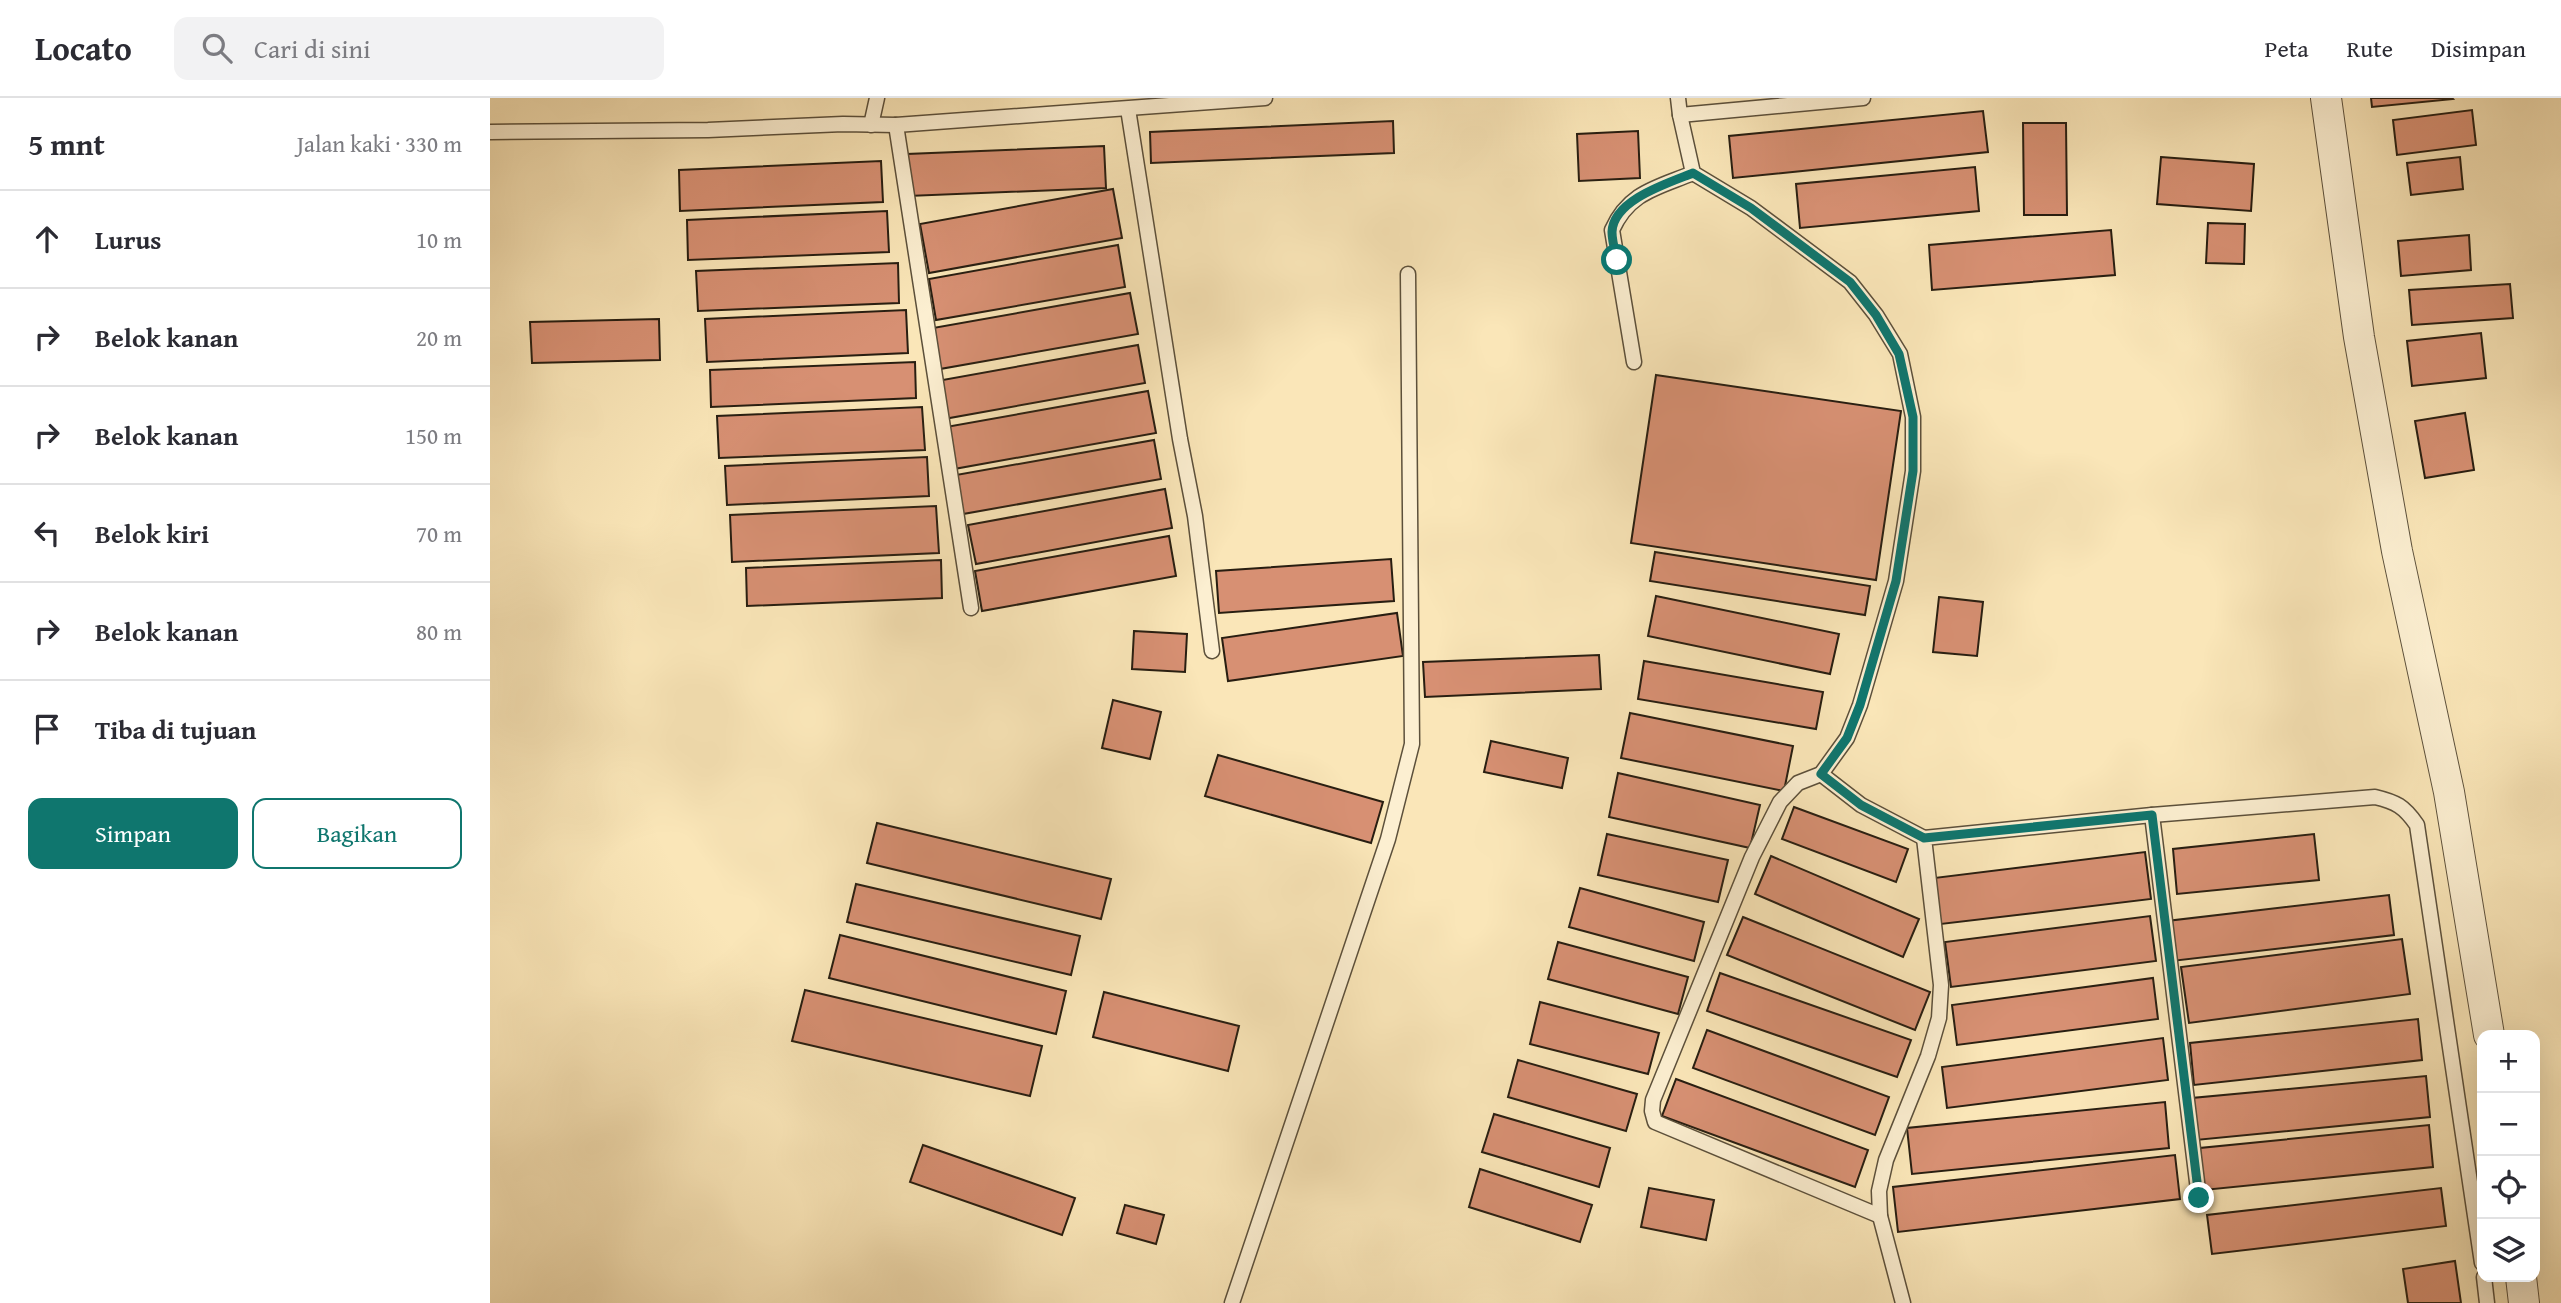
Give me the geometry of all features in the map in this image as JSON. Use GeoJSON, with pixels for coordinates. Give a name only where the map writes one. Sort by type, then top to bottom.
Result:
{"type":"FeatureCollection","features":[{"type":"Feature","properties":{"kind":"street"},"geometry":{"type":"LineString","coordinates":[[2326,98],[2359,337],[2398,551],[2449,792],[2488,1030]]}},
{"type":"Feature","properties":{"kind":"street"},"geometry":{"type":"LineString","coordinates":[[2522,1282],[2524,1303]]}},
{"type":"Feature","properties":{"kind":"lane"},"geometry":{"type":"LineString","coordinates":[[872,125],[877,98]]}},
{"type":"Feature","properties":{"kind":"lane"},"geometry":{"type":"LineString","coordinates":[[490,132],[896,125],[1096,104],[1128,109],[1265,98]]}},
{"type":"Feature","properties":{"kind":"lane"},"geometry":{"type":"LineString","coordinates":[[1678,98],[1693,173],[1751,208],[1850,282],[1876,315],[1899,354],[1913,417],[1913,471],[1896,581],[1860,705],[1847,738],[1821,774],[1798,783],[1780,802],[1758,846],[1653,1100],[1652,1111],[1655,1122],[1880,1216]]}},
{"type":"Feature","properties":{"kind":"lane"},"geometry":{"type":"LineString","coordinates":[[1680,114],[1863,98]]}},
{"type":"Feature","properties":{"kind":"lane"},"geometry":{"type":"LineString","coordinates":[[1128,109],[1181,449],[1195,516],[1212,650]]}},
{"type":"Feature","properties":{"kind":"lane"},"geometry":{"type":"LineString","coordinates":[[896,125],[971,608]]}},
{"type":"Feature","properties":{"kind":"lane"},"geometry":{"type":"LineString","coordinates":[[1634,362],[1612,230],[1620,212],[1638,197],[1693,173]]}},
{"type":"Feature","properties":{"kind":"lane"},"geometry":{"type":"LineString","coordinates":[[1232,1303],[1388,839],[1412,744],[1408,274]]}},
{"type":"Feature","properties":{"kind":"lane"},"geometry":{"type":"LineString","coordinates":[[1821,774],[1861,805],[1924,838],[2152,815],[2375,797],[2395,802],[2417,825],[2477,1229]]}},
{"type":"Feature","properties":{"kind":"lane"},"geometry":{"type":"LineString","coordinates":[[2152,815],[2199,1198]]}},
{"type":"Feature","properties":{"kind":"lane"},"geometry":{"type":"LineString","coordinates":[[1903,1303],[1880,1216],[1879,1191],[1886,1160],[1928,1056],[1939,1018],[1941,985],[1924,838]]}},
{"type":"Feature","properties":{"kind":"lane"},"geometry":{"type":"LineString","coordinates":[[2485,1282],[2487,1303]]}},
{"type":"Feature","properties":{"kind":"building"},"geometry":{"type":"Polygon","coordinates":[[[2371,98],[2452,98],[2453,99],[2372,107],[2371,98]]]}},
{"type":"Feature","properties":{"kind":"building"},"geometry":{"type":"Polygon","coordinates":[[[2472,110],[2476,145],[2397,155],[2393,120],[2472,110]]]}},
{"type":"Feature","properties":{"kind":"building"},"geometry":{"type":"Polygon","coordinates":[[[1983,111],[1988,152],[1733,178],[1729,136],[1983,111]]]}},
{"type":"Feature","properties":{"kind":"building"},"geometry":{"type":"Polygon","coordinates":[[[1393,121],[1394,153],[1151,163],[1150,132],[1393,121]]]}},
{"type":"Feature","properties":{"kind":"building"},"geometry":{"type":"Polygon","coordinates":[[[2023,123],[2066,123],[2067,215],[2024,215],[2023,123]]]}},
{"type":"Feature","properties":{"kind":"building"},"geometry":{"type":"Polygon","coordinates":[[[1638,131],[1640,178],[1579,181],[1577,134],[1638,131]]]}},
{"type":"Feature","properties":{"kind":"building"},"geometry":{"type":"Polygon","coordinates":[[[1104,146],[1106,188],[908,196],[907,154],[1104,146]]]}},
{"type":"Feature","properties":{"kind":"building"},"geometry":{"type":"Polygon","coordinates":[[[2161,157],[2254,164],[2251,211],[2157,204],[2161,157]]]}},
{"type":"Feature","properties":{"kind":"building"},"geometry":{"type":"Polygon","coordinates":[[[2460,157],[2463,189],[2411,195],[2407,163],[2460,157]]]}},
{"type":"Feature","properties":{"kind":"building"},"geometry":{"type":"Polygon","coordinates":[[[881,161],[883,202],[680,211],[679,170],[881,161]]]}},
{"type":"Feature","properties":{"kind":"building"},"geometry":{"type":"Polygon","coordinates":[[[1975,167],[1979,211],[1800,228],[1796,184],[1975,167]]]}},
{"type":"Feature","properties":{"kind":"building"},"geometry":{"type":"Polygon","coordinates":[[[1113,189],[1122,238],[929,273],[920,224],[1113,189]]]}},
{"type":"Feature","properties":{"kind":"building"},"geometry":{"type":"Polygon","coordinates":[[[887,211],[889,252],[688,260],[687,220],[887,211]]]}},
{"type":"Feature","properties":{"kind":"building"},"geometry":{"type":"Polygon","coordinates":[[[2208,223],[2245,224],[2244,264],[2206,263],[2208,223]]]}},
{"type":"Feature","properties":{"kind":"building"},"geometry":{"type":"Polygon","coordinates":[[[2111,230],[2115,275],[1932,290],[1929,245],[2111,230]]]}},
{"type":"Feature","properties":{"kind":"building"},"geometry":{"type":"Polygon","coordinates":[[[2469,235],[2471,270],[2401,276],[2398,241],[2469,235]]]}},
{"type":"Feature","properties":{"kind":"building"},"geometry":{"type":"Polygon","coordinates":[[[1118,245],[1125,287],[936,320],[929,279],[1118,245]]]}},
{"type":"Feature","properties":{"kind":"building"},"geometry":{"type":"Polygon","coordinates":[[[898,263],[899,303],[698,311],[696,271],[898,263]]]}},
{"type":"Feature","properties":{"kind":"building"},"geometry":{"type":"Polygon","coordinates":[[[2510,284],[2513,318],[2412,325],[2409,290],[2510,284]]]}},
{"type":"Feature","properties":{"kind":"building"},"geometry":{"type":"Polygon","coordinates":[[[1130,293],[1138,334],[940,369],[933,328],[1130,293]]]}},
{"type":"Feature","properties":{"kind":"building"},"geometry":{"type":"Polygon","coordinates":[[[906,310],[908,353],[707,362],[705,319],[906,310]]]}},
{"type":"Feature","properties":{"kind":"building"},"geometry":{"type":"Polygon","coordinates":[[[659,319],[660,360],[532,363],[530,322],[659,319]]]}},
{"type":"Feature","properties":{"kind":"building"},"geometry":{"type":"Polygon","coordinates":[[[2481,333],[2486,378],[2412,386],[2407,341],[2481,333]]]}},
{"type":"Feature","properties":{"kind":"building"},"geometry":{"type":"Polygon","coordinates":[[[1138,345],[1145,383],[944,419],[937,381],[1138,345]]]}},
{"type":"Feature","properties":{"kind":"building"},"geometry":{"type":"Polygon","coordinates":[[[915,362],[916,398],[711,407],[710,370],[915,362]]]}},
{"type":"Feature","properties":{"kind":"building"},"geometry":{"type":"Polygon","coordinates":[[[1656,375],[1901,411],[1876,580],[1631,543],[1656,375]]]}},
{"type":"Feature","properties":{"kind":"building"},"geometry":{"type":"Polygon","coordinates":[[[1148,391],[1156,433],[954,469],[946,427],[1148,391]]]}},
{"type":"Feature","properties":{"kind":"building"},"geometry":{"type":"Polygon","coordinates":[[[922,407],[925,450],[719,458],[717,416],[922,407]]]}},
{"type":"Feature","properties":{"kind":"building"},"geometry":{"type":"Polygon","coordinates":[[[2465,413],[2474,470],[2425,478],[2415,421],[2465,413]]]}},
{"type":"Feature","properties":{"kind":"building"},"geometry":{"type":"Polygon","coordinates":[[[1154,440],[1161,479],[963,514],[956,475],[1154,440]]]}},
{"type":"Feature","properties":{"kind":"building"},"geometry":{"type":"Polygon","coordinates":[[[927,457],[929,496],[727,505],[725,466],[927,457]]]}},
{"type":"Feature","properties":{"kind":"building"},"geometry":{"type":"Polygon","coordinates":[[[1165,489],[1172,528],[976,564],[968,525],[1165,489]]]}},
{"type":"Feature","properties":{"kind":"building"},"geometry":{"type":"Polygon","coordinates":[[[936,506],[939,553],[732,562],[730,515],[936,506]]]}},
{"type":"Feature","properties":{"kind":"building"},"geometry":{"type":"Polygon","coordinates":[[[1169,536],[1176,576],[982,611],[975,571],[1169,536]]]}},
{"type":"Feature","properties":{"kind":"building"},"geometry":{"type":"Polygon","coordinates":[[[1655,552],[1870,586],[1865,615],[1650,581],[1655,552]]]}},
{"type":"Feature","properties":{"kind":"building"},"geometry":{"type":"Polygon","coordinates":[[[1391,559],[1394,601],[1219,613],[1216,571],[1391,559]]]}},
{"type":"Feature","properties":{"kind":"building"},"geometry":{"type":"Polygon","coordinates":[[[941,560],[942,598],[747,606],[746,568],[941,560]]]}},
{"type":"Feature","properties":{"kind":"building"},"geometry":{"type":"Polygon","coordinates":[[[1656,596],[1839,634],[1830,674],[1648,636],[1656,596]]]}},
{"type":"Feature","properties":{"kind":"building"},"geometry":{"type":"Polygon","coordinates":[[[1939,597],[1983,602],[1977,656],[1933,652],[1939,597]]]}},
{"type":"Feature","properties":{"kind":"building"},"geometry":{"type":"Polygon","coordinates":[[[1397,613],[1403,656],[1228,681],[1222,638],[1397,613]]]}},
{"type":"Feature","properties":{"kind":"building"},"geometry":{"type":"Polygon","coordinates":[[[1134,631],[1187,634],[1185,672],[1132,669],[1134,631]]]}},
{"type":"Feature","properties":{"kind":"building"},"geometry":{"type":"Polygon","coordinates":[[[1599,655],[1601,689],[1425,697],[1423,662],[1599,655]]]}},
{"type":"Feature","properties":{"kind":"building"},"geometry":{"type":"Polygon","coordinates":[[[1644,661],[1823,692],[1816,729],[1638,699],[1644,661]]]}},
{"type":"Feature","properties":{"kind":"building"},"geometry":{"type":"Polygon","coordinates":[[[1113,700],[1161,712],[1150,759],[1102,748],[1113,700]]]}},
{"type":"Feature","properties":{"kind":"building"},"geometry":{"type":"Polygon","coordinates":[[[1630,713],[1793,746],[1784,791],[1621,758],[1630,713]]]}},
{"type":"Feature","properties":{"kind":"building"},"geometry":{"type":"Polygon","coordinates":[[[1491,741],[1568,758],[1562,788],[1484,772],[1491,741]]]}},
{"type":"Feature","properties":{"kind":"building"},"geometry":{"type":"Polygon","coordinates":[[[1218,755],[1383,802],[1371,843],[1205,796],[1218,755]]]}},
{"type":"Feature","properties":{"kind":"building"},"geometry":{"type":"Polygon","coordinates":[[[1618,773],[1760,805],[1750,848],[1609,817],[1618,773]]]}},
{"type":"Feature","properties":{"kind":"building"},"geometry":{"type":"Polygon","coordinates":[[[1794,807],[1908,849],[1896,882],[1782,839],[1794,807]]]}},
{"type":"Feature","properties":{"kind":"building"},"geometry":{"type":"Polygon","coordinates":[[[877,823],[1111,879],[1101,919],[867,863],[877,823]]]}},
{"type":"Feature","properties":{"kind":"building"},"geometry":{"type":"Polygon","coordinates":[[[1607,834],[1728,860],[1718,902],[1598,875],[1607,834]]]}},
{"type":"Feature","properties":{"kind":"building"},"geometry":{"type":"Polygon","coordinates":[[[2314,834],[2319,880],[2177,894],[2173,849],[2314,834]]]}},
{"type":"Feature","properties":{"kind":"building"},"geometry":{"type":"Polygon","coordinates":[[[2145,852],[2151,899],[1941,924],[1934,878],[2145,852]]]}},
{"type":"Feature","properties":{"kind":"building"},"geometry":{"type":"Polygon","coordinates":[[[1771,856],[1919,919],[1903,957],[1755,894],[1771,856]]]}},
{"type":"Feature","properties":{"kind":"building"},"geometry":{"type":"Polygon","coordinates":[[[856,884],[1080,936],[1071,975],[847,922],[856,884]]]}},
{"type":"Feature","properties":{"kind":"building"},"geometry":{"type":"Polygon","coordinates":[[[1580,888],[1704,922],[1694,961],[1569,927],[1580,888]]]}},
{"type":"Feature","properties":{"kind":"building"},"geometry":{"type":"Polygon","coordinates":[[[2389,895],[2394,935],[2172,961],[2167,921],[2389,895]]]}},
{"type":"Feature","properties":{"kind":"building"},"geometry":{"type":"Polygon","coordinates":[[[2150,916],[2156,961],[1951,987],[1945,942],[2150,916]]]}},
{"type":"Feature","properties":{"kind":"building"},"geometry":{"type":"Polygon","coordinates":[[[1743,917],[1930,992],[1915,1030],[1727,955],[1743,917]]]}},
{"type":"Feature","properties":{"kind":"building"},"geometry":{"type":"Polygon","coordinates":[[[840,935],[1066,991],[1056,1034],[829,978],[840,935]]]}},
{"type":"Feature","properties":{"kind":"building"},"geometry":{"type":"Polygon","coordinates":[[[2402,939],[2410,994],[2189,1023],[2181,967],[2402,939]]]}},
{"type":"Feature","properties":{"kind":"building"},"geometry":{"type":"Polygon","coordinates":[[[1558,942],[1688,977],[1678,1014],[1548,979],[1558,942]]]}},
{"type":"Feature","properties":{"kind":"building"},"geometry":{"type":"Polygon","coordinates":[[[1720,973],[1911,1040],[1897,1077],[1707,1011],[1720,973]]]}},
{"type":"Feature","properties":{"kind":"building"},"geometry":{"type":"Polygon","coordinates":[[[2153,978],[2158,1019],[1957,1045],[1952,1005],[2153,978]]]}},
{"type":"Feature","properties":{"kind":"building"},"geometry":{"type":"Polygon","coordinates":[[[805,990],[1042,1046],[1030,1096],[792,1041],[805,990]]]}},
{"type":"Feature","properties":{"kind":"building"},"geometry":{"type":"Polygon","coordinates":[[[1104,992],[1239,1026],[1228,1071],[1093,1037],[1104,992]]]}},
{"type":"Feature","properties":{"kind":"building"},"geometry":{"type":"Polygon","coordinates":[[[1540,1002],[1659,1033],[1648,1074],[1530,1044],[1540,1002]]]}},
{"type":"Feature","properties":{"kind":"building"},"geometry":{"type":"Polygon","coordinates":[[[2418,1019],[2422,1060],[2194,1085],[2190,1043],[2418,1019]]]}},
{"type":"Feature","properties":{"kind":"building"},"geometry":{"type":"Polygon","coordinates":[[[1707,1030],[1889,1097],[1875,1135],[1693,1068],[1707,1030]]]}},
{"type":"Feature","properties":{"kind":"building"},"geometry":{"type":"Polygon","coordinates":[[[2163,1038],[2168,1080],[1947,1108],[1942,1067],[2163,1038]]]}},
{"type":"Feature","properties":{"kind":"building"},"geometry":{"type":"Polygon","coordinates":[[[1518,1060],[1637,1094],[1626,1131],[1508,1097],[1518,1060]]]}},
{"type":"Feature","properties":{"kind":"building"},"geometry":{"type":"Polygon","coordinates":[[[2426,1076],[2430,1117],[2196,1140],[2192,1098],[2426,1076]]]}},
{"type":"Feature","properties":{"kind":"building"},"geometry":{"type":"Polygon","coordinates":[[[1676,1079],[1868,1150],[1855,1187],[1662,1116],[1676,1079]]]}},
{"type":"Feature","properties":{"kind":"building"},"geometry":{"type":"Polygon","coordinates":[[[2165,1102],[2169,1148],[1912,1174],[1907,1128],[2165,1102]]]}},
{"type":"Feature","properties":{"kind":"building"},"geometry":{"type":"Polygon","coordinates":[[[1494,1114],[1610,1148],[1599,1187],[1482,1152],[1494,1114]]]}},
{"type":"Feature","properties":{"kind":"building"},"geometry":{"type":"Polygon","coordinates":[[[2429,1125],[2433,1167],[2204,1190],[2200,1148],[2429,1125]]]}},
{"type":"Feature","properties":{"kind":"building"},"geometry":{"type":"Polygon","coordinates":[[[923,1145],[1075,1198],[1062,1235],[910,1182],[923,1145]]]}},
{"type":"Feature","properties":{"kind":"building"},"geometry":{"type":"Polygon","coordinates":[[[2175,1155],[2180,1199],[1898,1232],[1893,1187],[2175,1155]]]}},
{"type":"Feature","properties":{"kind":"building"},"geometry":{"type":"Polygon","coordinates":[[[1480,1169],[1592,1205],[1580,1242],[1469,1207],[1480,1169]]]}},
{"type":"Feature","properties":{"kind":"building"},"geometry":{"type":"Polygon","coordinates":[[[1649,1188],[1714,1200],[1706,1240],[1641,1227],[1649,1188]]]}},
{"type":"Feature","properties":{"kind":"building"},"geometry":{"type":"Polygon","coordinates":[[[2441,1188],[2446,1226],[2212,1254],[2207,1215],[2441,1188]]]}},
{"type":"Feature","properties":{"kind":"building"},"geometry":{"type":"Polygon","coordinates":[[[1125,1205],[1164,1215],[1156,1244],[1117,1233],[1125,1205]]]}},
{"type":"Feature","properties":{"kind":"building"},"geometry":{"type":"Polygon","coordinates":[[[2455,1261],[2461,1303],[2408,1303],[2403,1269],[2455,1261]]]}},
{"type":"Feature","properties":{"kind":"route"},"geometry":{"type":"LineString","coordinates":[[1617,260],[1612,230],[1620,212],[1638,197],[1693,173],[1751,208],[1850,282],[1876,315],[1899,354],[1913,417],[1913,471],[1896,581],[1860,705],[1847,738],[1821,774],[1861,805],[1924,838],[2152,815],[2199,1198]]}}]}
